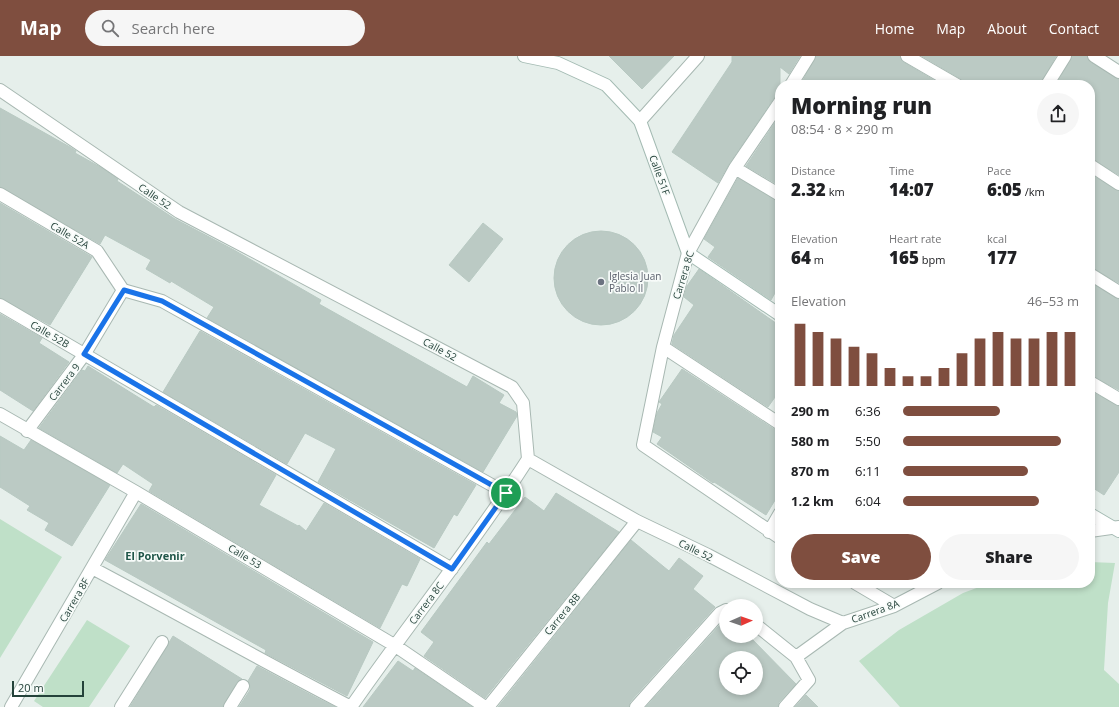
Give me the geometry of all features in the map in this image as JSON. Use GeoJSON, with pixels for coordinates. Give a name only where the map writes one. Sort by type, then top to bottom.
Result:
{"type":"FeatureCollection","features":[{"type":"Feature","properties":{"kind":"street","name":"Calle 51F"},"geometry":{"type":"LineString","coordinates":[[524,56],[561,60],[606,85],[640,121],[688,253]]}},
{"type":"Feature","properties":{"kind":"street"},"geometry":{"type":"LineString","coordinates":[[640,121],[698,56]]}},
{"type":"Feature","properties":{"kind":"street"},"geometry":{"type":"LineString","coordinates":[[794,80],[809,56]]}},
{"type":"Feature","properties":{"kind":"street"},"geometry":{"type":"LineString","coordinates":[[907,56],[948,80]]}},
{"type":"Feature","properties":{"kind":"street"},"geometry":{"type":"LineString","coordinates":[[1050,80],[1065,56]]}},
{"type":"Feature","properties":{"kind":"street"},"geometry":{"type":"LineString","coordinates":[[1094,56],[1119,72]]}},
{"type":"Feature","properties":{"kind":"street","name":"Calle 52"},"geometry":{"type":"LineString","coordinates":[[0,90],[179,212],[512,387],[523,403],[528,459],[636,521],[708,555],[810,610],[843,623]]}},
{"type":"Feature","properties":{"kind":"street","name":"Carrera 8C"},"geometry":{"type":"LineString","coordinates":[[768,532],[643,446],[663,348],[688,253],[735,168],[775,109]]}},
{"type":"Feature","properties":{"kind":"street"},"geometry":{"type":"LineString","coordinates":[[735,168],[775,192]]}},
{"type":"Feature","properties":{"kind":"street"},"geometry":{"type":"LineString","coordinates":[[1095,168],[1119,184]]}},
{"type":"Feature","properties":{"kind":"street","name":"Calle 52A"},"geometry":{"type":"LineString","coordinates":[[0,194],[97,251],[124,290]]}},
{"type":"Feature","properties":{"kind":"street"},"geometry":{"type":"LineString","coordinates":[[688,253],[775,311]]}},
{"type":"Feature","properties":{"kind":"street"},"geometry":{"type":"LineString","coordinates":[[1095,277],[1119,292]]}},
{"type":"Feature","properties":{"kind":"street"},"geometry":{"type":"LineString","coordinates":[[124,290],[162,301],[506,493]]}},
{"type":"Feature","properties":{"kind":"street","name":"Carrera 9"},"geometry":{"type":"LineString","coordinates":[[27,431],[84,354],[124,290]]}},
{"type":"Feature","properties":{"kind":"street","name":"Calle 52B"},"geometry":{"type":"LineString","coordinates":[[0,305],[452,569]]}},
{"type":"Feature","properties":{"kind":"street"},"geometry":{"type":"LineString","coordinates":[[663,348],[775,421]]}},
{"type":"Feature","properties":{"kind":"street"},"geometry":{"type":"LineString","coordinates":[[1095,385],[1119,399]]}},
{"type":"Feature","properties":{"kind":"street","name":"Calle 53"},"geometry":{"type":"LineString","coordinates":[[0,414],[27,431],[136,492],[394,645],[485,707]]}},
{"type":"Feature","properties":{"kind":"street","name":"Carrera 8C"},"geometry":{"type":"LineString","coordinates":[[351,707],[394,645],[452,569],[506,493],[528,459]]}},
{"type":"Feature","properties":{"kind":"street","name":"Carrera 8F"},"geometry":{"type":"LineString","coordinates":[[11,707],[136,492]]}},
{"type":"Feature","properties":{"kind":"street"},"geometry":{"type":"LineString","coordinates":[[1095,517],[1117,529]]}},
{"type":"Feature","properties":{"kind":"street","name":"Carrera 8B"},"geometry":{"type":"LineString","coordinates":[[488,707],[636,521]]}},
{"type":"Feature","properties":{"kind":"street"},"geometry":{"type":"LineString","coordinates":[[775,522],[768,532],[775,536]]}},
{"type":"Feature","properties":{"kind":"street"},"geometry":{"type":"LineString","coordinates":[[1095,531],[1117,529]]}},
{"type":"Feature","properties":{"kind":"street"},"geometry":{"type":"LineString","coordinates":[[92,568],[179,614],[259,660],[351,707]]}},
{"type":"Feature","properties":{"kind":"street"},"geometry":{"type":"LineString","coordinates":[[863,588],[894,606]]}},
{"type":"Feature","properties":{"kind":"street","name":"Carrera 8A"},"geometry":{"type":"LineString","coordinates":[[796,657],[843,623],[894,606],[928,588]]}},
{"type":"Feature","properties":{"kind":"street"},"geometry":{"type":"LineString","coordinates":[[636,707],[719,614]]}},
{"type":"Feature","properties":{"kind":"street"},"geometry":{"type":"LineString","coordinates":[[763,631],[796,657],[809,680],[785,707]]}},
{"type":"Feature","properties":{"kind":"street"},"geometry":{"type":"LineString","coordinates":[[121,707],[162,642]]}},
{"type":"Feature","properties":{"kind":"street"},"geometry":{"type":"LineString","coordinates":[[230,707],[243,686]]}},
{"type":"Feature","properties":{"kind":"green space"},"geometry":{"type":"Polygon","coordinates":[[[0,519],[62,557],[0,658],[0,519]]]}},
{"type":"Feature","properties":{"kind":"green space"},"geometry":{"type":"Polygon","coordinates":[[[1095,562],[1115,563],[1108,603],[1104,670],[1119,684],[1119,707],[900,707],[859,661],[899,630],[963,593],[976,588],[1095,588],[1095,562]]]}},
{"type":"Feature","properties":{"kind":"green space"},"geometry":{"type":"Polygon","coordinates":[[[87,620],[130,646],[89,707],[43,707],[34,701],[87,620]]]}},
{"type":"Feature","properties":{"kind":"building"},"geometry":{"type":"Polygon","coordinates":[[[609,56],[674,56],[642,89],[609,56]]]}},
{"type":"Feature","properties":{"kind":"building"},"geometry":{"type":"Polygon","coordinates":[[[732,56],[800,56],[789,74],[780,67],[780,80],[775,80],[775,98],[729,164],[718,183],[672,152],[732,62],[732,56]]]}},
{"type":"Feature","properties":{"kind":"building"},"geometry":{"type":"Polygon","coordinates":[[[816,56],[900,56],[903,62],[934,80],[803,80],[816,56]]]}},
{"type":"Feature","properties":{"kind":"building"},"geometry":{"type":"Polygon","coordinates":[[[922,56],[1056,56],[1043,80],[961,79],[922,56]]]}},
{"type":"Feature","properties":{"kind":"building"},"geometry":{"type":"Polygon","coordinates":[[[1072,56],[1087,56],[1090,62],[1119,79],[1119,175],[1095,161],[1095,80],[1059,80],[1072,56]]]}},
{"type":"Feature","properties":{"kind":"building"},"geometry":{"type":"Polygon","coordinates":[[[0,108],[70,147],[76,151],[75,153],[102,168],[118,179],[117,181],[175,219],[234,250],[321,300],[319,304],[467,387],[473,376],[504,395],[499,403],[516,412],[517,416],[483,472],[207,318],[214,307],[171,281],[170,283],[146,269],[151,260],[105,235],[100,244],[0,187],[0,108]]]}},
{"type":"Feature","properties":{"kind":"building"},"geometry":{"type":"Polygon","coordinates":[[[775,122],[775,183],[746,166],[775,122]]]}},
{"type":"Feature","properties":{"kind":"building"},"geometry":{"type":"Polygon","coordinates":[[[1095,177],[1119,191],[1119,283],[1095,270],[1095,177]]]}},
{"type":"Feature","properties":{"kind":"building"},"geometry":{"type":"Polygon","coordinates":[[[738,178],[775,199],[775,293],[771,300],[708,257],[715,247],[704,239],[738,178]]]}},
{"type":"Feature","properties":{"kind":"building"},"geometry":{"type":"Polygon","coordinates":[[[0,203],[92,257],[50,325],[0,298],[0,203]]]}},
{"type":"Feature","properties":{"kind":"building"},"geometry":{"type":"Polygon","coordinates":[[[483,223],[503,239],[469,282],[449,265],[483,223]]]}},
{"type":"Feature","properties":{"kind":"building","name":"Iglesia Juan Pablo II"},"geometry":{"type":"Polygon","coordinates":[[[601,231],[619,235],[634,245],[644,260],[648,278],[644,296],[634,311],[619,321],[601,325],[583,321],[568,311],[558,296],[554,278],[558,260],[568,245],[583,235],[601,231]]]}},
{"type":"Feature","properties":{"kind":"building"},"geometry":{"type":"Polygon","coordinates":[[[699,269],[775,322],[775,397],[768,407],[672,344],[674,335],[694,305],[684,297],[687,286],[699,269]]]}},
{"type":"Feature","properties":{"kind":"building"},"geometry":{"type":"Polygon","coordinates":[[[1095,286],[1119,299],[1119,390],[1095,378],[1095,286]]]}},
{"type":"Feature","properties":{"kind":"building"},"geometry":{"type":"Polygon","coordinates":[[[0,314],[42,338],[39,343],[69,362],[33,411],[0,390],[0,314]]]}},
{"type":"Feature","properties":{"kind":"building"},"geometry":{"type":"Polygon","coordinates":[[[200,331],[476,485],[457,516],[454,514],[434,548],[318,482],[336,449],[305,433],[287,464],[163,392],[200,331]]]}},
{"type":"Feature","properties":{"kind":"building"},"geometry":{"type":"Polygon","coordinates":[[[88,366],[154,407],[156,405],[276,475],[259,505],[298,526],[299,525],[306,531],[324,503],[420,559],[407,586],[402,584],[380,628],[149,491],[153,484],[123,464],[117,473],[39,428],[82,370],[85,371],[88,366]]]}},
{"type":"Feature","properties":{"kind":"building"},"geometry":{"type":"Polygon","coordinates":[[[682,369],[775,430],[775,500],[766,515],[714,482],[713,483],[657,444],[662,437],[653,432],[657,413],[662,404],[659,402],[682,369]]]}},
{"type":"Feature","properties":{"kind":"building"},"geometry":{"type":"Polygon","coordinates":[[[1095,394],[1119,406],[1119,472],[1104,495],[1095,489],[1095,394]]]}},
{"type":"Feature","properties":{"kind":"building"},"geometry":{"type":"Polygon","coordinates":[[[0,436],[24,450],[31,440],[110,485],[72,546],[45,530],[49,523],[27,510],[30,506],[0,487],[0,436]]]}},
{"type":"Feature","properties":{"kind":"building"},"geometry":{"type":"Polygon","coordinates":[[[556,493],[619,532],[485,698],[424,656],[434,642],[421,632],[487,542],[489,544],[525,497],[544,511],[556,493]]]}},
{"type":"Feature","properties":{"kind":"building"},"geometry":{"type":"Polygon","coordinates":[[[141,504],[373,642],[347,696],[265,653],[266,650],[105,560],[141,504]]]}},
{"type":"Feature","properties":{"kind":"building"},"geometry":{"type":"Polygon","coordinates":[[[631,540],[669,571],[679,558],[703,576],[693,589],[715,607],[630,702],[629,707],[498,707],[631,540]]]}},
{"type":"Feature","properties":{"kind":"building"},"geometry":{"type":"Polygon","coordinates":[[[719,626],[719,643],[756,643],[796,684],[779,702],[778,707],[646,707],[719,626]]]}},
{"type":"Feature","properties":{"kind":"building"},"geometry":{"type":"Polygon","coordinates":[[[173,636],[242,679],[237,682],[223,707],[130,707],[173,636]]]}},
{"type":"Feature","properties":{"kind":"building"},"geometry":{"type":"Polygon","coordinates":[[[398,661],[413,671],[415,668],[472,707],[363,707],[398,661]]]}},
{"type":"Feature","properties":{"kind":"building"},"geometry":{"type":"Polygon","coordinates":[[[257,666],[335,707],[239,707],[250,690],[248,681],[257,666]]]}},
{"type":"Feature","properties":{"kind":"building"},"geometry":{"type":"Polygon","coordinates":[[[806,695],[818,707],[795,707],[806,695]]]}},
{"type":"Feature","properties":{"kind":"place","name":"Iglesia Juan Pablo II"},"geometry":{"type":"Point","coordinates":[601,282]}},
{"type":"Feature","properties":{"kind":"district","name":"El Porvenir"},"geometry":{"type":"Point","coordinates":[155,556]}},
{"type":"Feature","properties":{"kind":"route"},"geometry":{"type":"LineString","coordinates":[[124,290],[162,301],[506,493],[452,569],[84,354],[124,290]]}}]}
